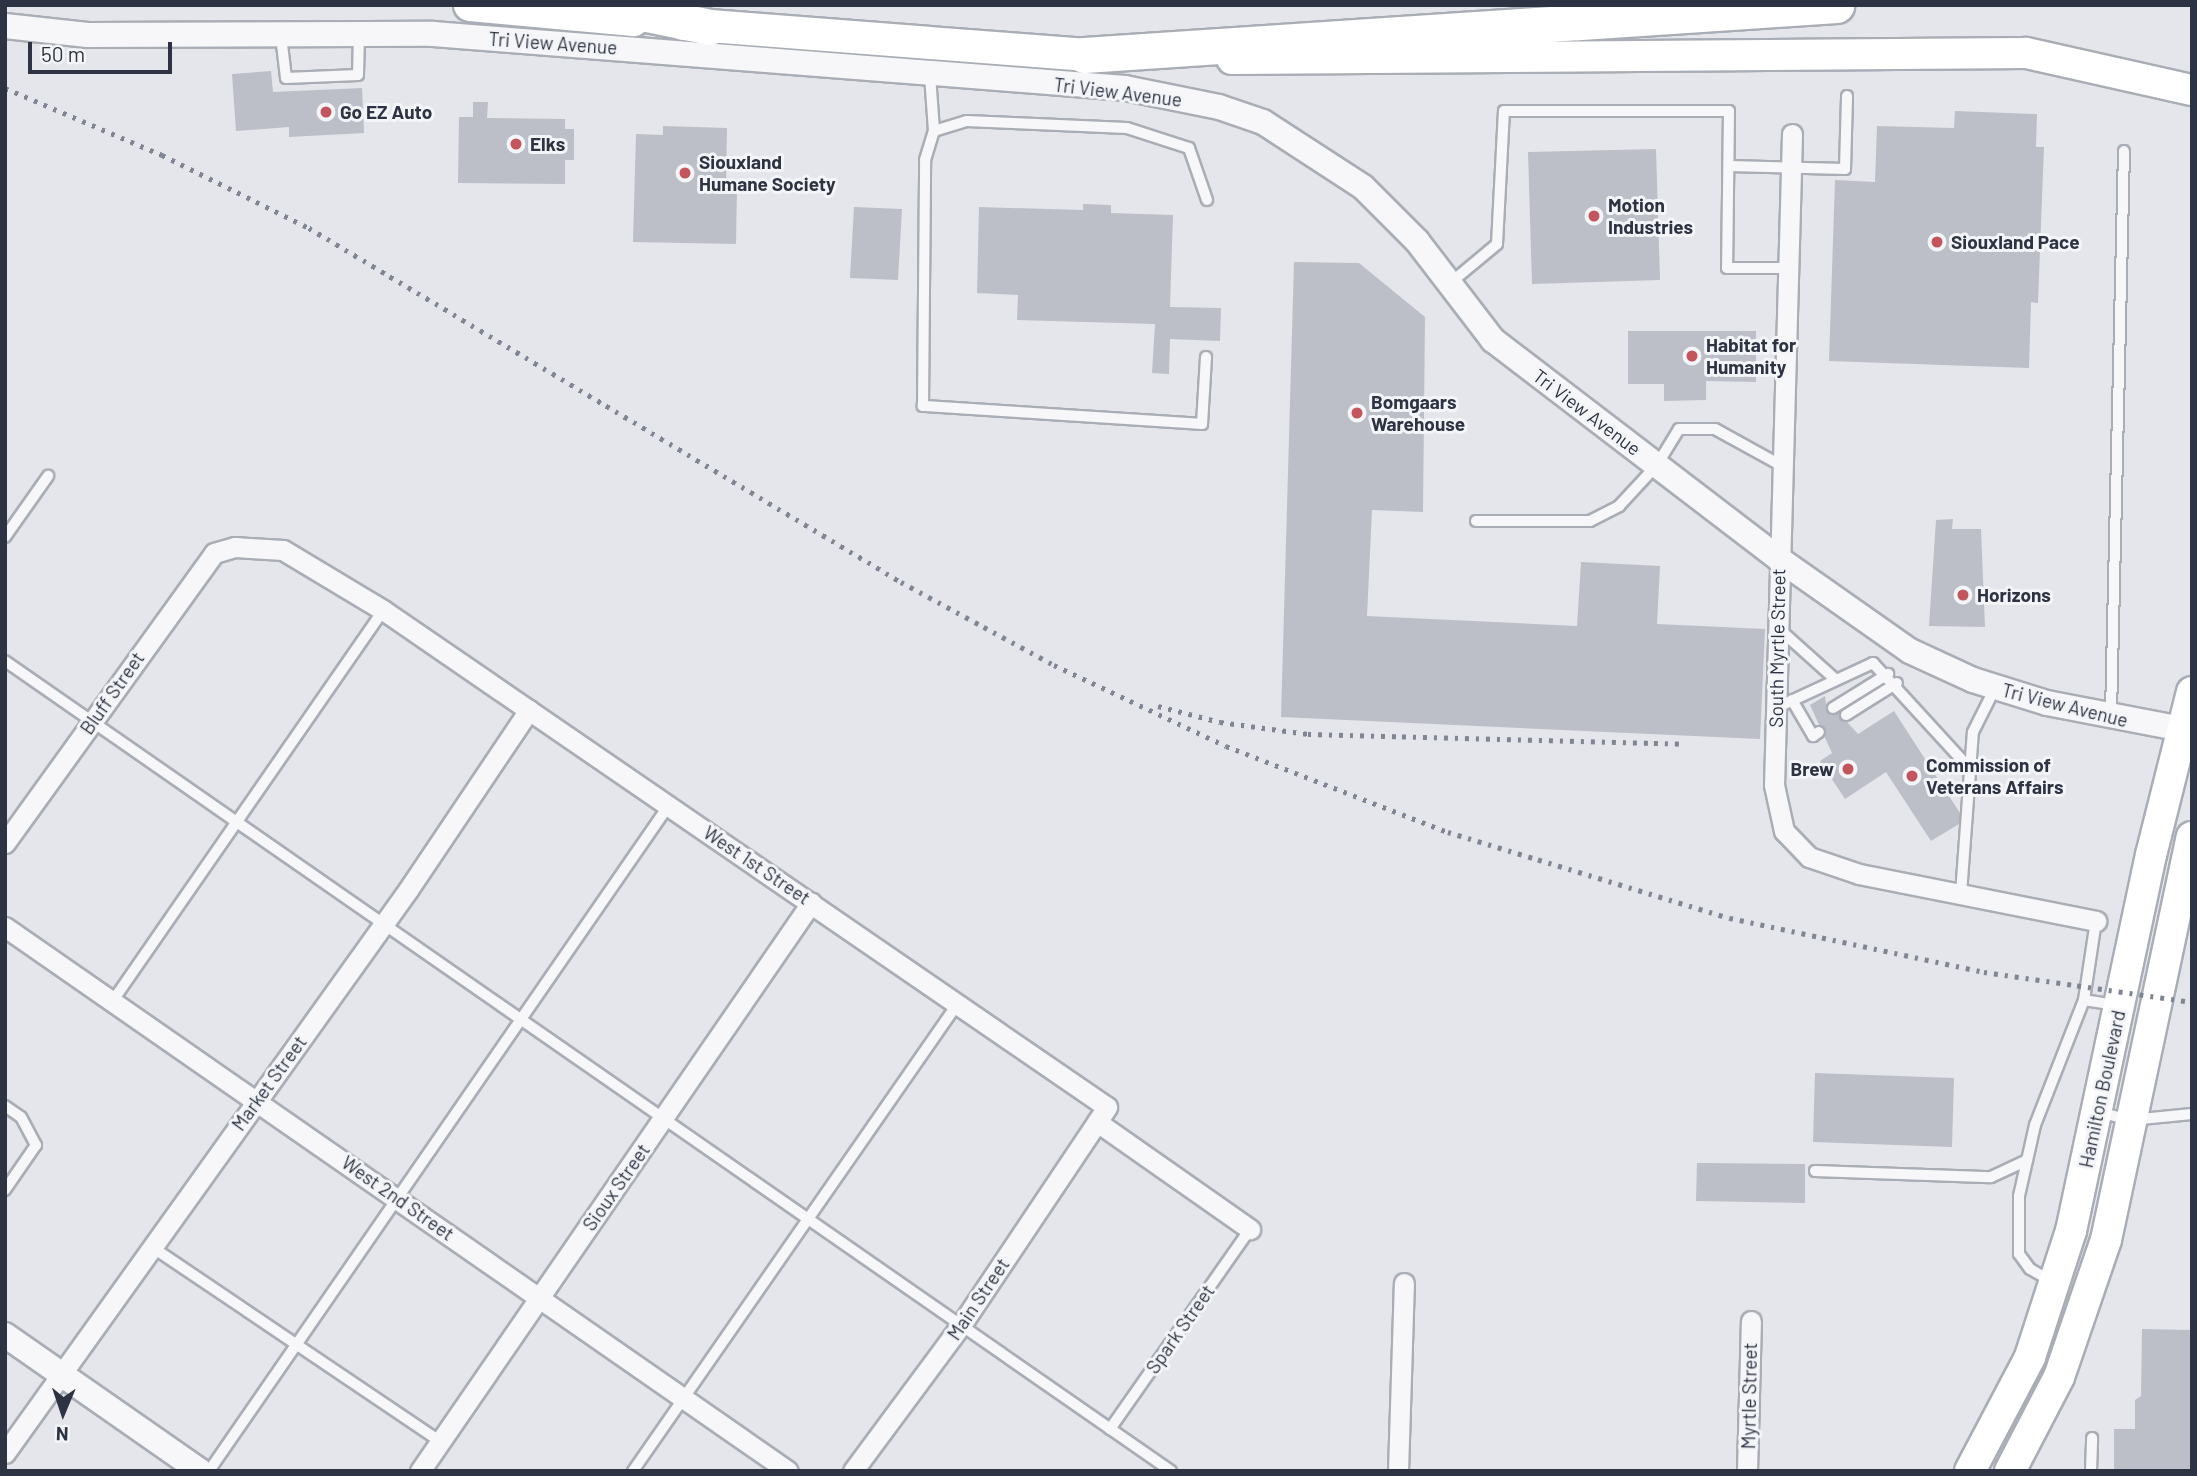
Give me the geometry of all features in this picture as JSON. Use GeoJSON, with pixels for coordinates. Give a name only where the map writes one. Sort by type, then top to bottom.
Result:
{"type":"FeatureCollection","features":[{"type":"Feature","properties":{"kind":"highway"},"geometry":{"type":"LineString","coordinates":[[470,5],[710,27],[1084,55],[1836,5]]}},
{"type":"Feature","properties":{"kind":"highway"},"geometry":{"type":"LineString","coordinates":[[603,5],[710,27]]}},
{"type":"Feature","properties":{"kind":"main road"},"geometry":{"type":"LineString","coordinates":[[1084,55],[1275,60],[2026,52],[2184,90]]}},
{"type":"Feature","properties":{"kind":"main road","name":"Hamilton Boulevard"},"geometry":{"type":"LineString","coordinates":[[1969,1471],[2030,1356],[2056,1284],[2098,1111],[2120,1006],[2188,731],[2192,692]]}},
{"type":"Feature","properties":{"kind":"main road","name":"Hamilton Boulevard"},"geometry":{"type":"LineString","coordinates":[[2010,1471],[2059,1377],[2090,1292],[2131,1120],[2192,837]]}},
{"type":"Feature","properties":{"kind":"street","name":"Tri View Avenue"},"geometry":{"type":"LineString","coordinates":[[5,26],[88,35],[281,32],[433,34],[930,75],[1125,88],[1263,122],[1363,187],[1417,241],[1448,285],[1493,340],[1779,559],[1910,651],[1995,688],[2111,717],[2188,731]]}},
{"type":"Feature","properties":{"kind":"street","name":"South Myrtle Street"},"geometry":{"type":"LineString","coordinates":[[1792,134],[1778,628],[1784,704],[1774,785],[1784,831],[1809,857],[1859,874],[2096,921]]}},
{"type":"Feature","properties":{"kind":"street","name":"West 1st Street"},"geometry":{"type":"LineString","coordinates":[[224,550],[254,547],[304,558],[529,709],[1107,1107],[1097,1122]]}},
{"type":"Feature","properties":{"kind":"street","name":"Bluff Street"},"geometry":{"type":"LineString","coordinates":[[5,843],[200,568],[224,550]]}},
{"type":"Feature","properties":{"kind":"street","name":"Market Street"},"geometry":{"type":"LineString","coordinates":[[5,1453],[383,923],[529,709]]}},
{"type":"Feature","properties":{"kind":"street","name":"Sioux Street"},"geometry":{"type":"LineString","coordinates":[[420,1471],[811,903]]}},
{"type":"Feature","properties":{"kind":"street","name":"West 2nd Street"},"geometry":{"type":"LineString","coordinates":[[5,927],[397,1196],[538,1298],[788,1471]]}},
{"type":"Feature","properties":{"kind":"street"},"geometry":{"type":"LineString","coordinates":[[1097,1122],[1250,1229]]}},
{"type":"Feature","properties":{"kind":"street","name":"Main Street"},"geometry":{"type":"LineString","coordinates":[[853,1471],[961,1325],[1097,1122]]}},
{"type":"Feature","properties":{"kind":"street"},"geometry":{"type":"LineString","coordinates":[[1398,1471],[1404,1283]]}},
{"type":"Feature","properties":{"kind":"street","name":"Myrtle Street"},"geometry":{"type":"LineString","coordinates":[[1747,1471],[1751,1321]]}},
{"type":"Feature","properties":{"kind":"street"},"geometry":{"type":"LineString","coordinates":[[5,1335],[200,1471]]}},
{"type":"Feature","properties":{"kind":"lane"},"geometry":{"type":"LineString","coordinates":[[281,32],[286,78],[358,75],[359,33]]}},
{"type":"Feature","properties":{"kind":"lane"},"geometry":{"type":"LineString","coordinates":[[930,75],[934,131],[925,160],[923,405],[1202,424],[1206,357]]}},
{"type":"Feature","properties":{"kind":"lane"},"geometry":{"type":"LineString","coordinates":[[1729,166],[1845,169],[1847,96]]}},
{"type":"Feature","properties":{"kind":"lane"},"geometry":{"type":"LineString","coordinates":[[1448,285],[1497,244],[1504,111],[1729,111],[1727,268],[1788,268]]}},
{"type":"Feature","properties":{"kind":"lane"},"geometry":{"type":"LineString","coordinates":[[934,131],[967,121],[1127,128],[1189,148],[1207,200]]}},
{"type":"Feature","properties":{"kind":"lane"},"geometry":{"type":"LineString","coordinates":[[2111,717],[2124,151]]}},
{"type":"Feature","properties":{"kind":"lane"},"geometry":{"type":"LineString","coordinates":[[1476,521],[1590,521],[1619,506],[1657,465],[1679,429],[1715,429],[1782,466]]}},
{"type":"Feature","properties":{"kind":"lane"},"geometry":{"type":"LineString","coordinates":[[5,537],[48,476]]}},
{"type":"Feature","properties":{"kind":"lane"},"geometry":{"type":"LineString","coordinates":[[112,1002],[383,610]]}},
{"type":"Feature","properties":{"kind":"lane"},"geometry":{"type":"LineString","coordinates":[[1778,628],[1835,679]]}},
{"type":"Feature","properties":{"kind":"lane"},"geometry":{"type":"LineString","coordinates":[[5,661],[666,1117],[806,1220],[1171,1471]]}},
{"type":"Feature","properties":{"kind":"lane"},"geometry":{"type":"LineString","coordinates":[[1819,732],[1812,736],[1806,724],[1784,704],[1874,663],[1897,683],[1970,769]]}},
{"type":"Feature","properties":{"kind":"lane"},"geometry":{"type":"LineString","coordinates":[[1833,708],[1888,674]]}},
{"type":"Feature","properties":{"kind":"lane"},"geometry":{"type":"LineString","coordinates":[[1846,715],[1897,683]]}},
{"type":"Feature","properties":{"kind":"lane"},"geometry":{"type":"LineString","coordinates":[[1961,894],[1973,732],[1995,688]]}},
{"type":"Feature","properties":{"kind":"lane"},"geometry":{"type":"LineString","coordinates":[[1806,724],[1818,718]]}},
{"type":"Feature","properties":{"kind":"lane"},"geometry":{"type":"LineString","coordinates":[[209,1471],[295,1342],[669,805]]}},
{"type":"Feature","properties":{"kind":"lane"},"geometry":{"type":"LineString","coordinates":[[2056,1284],[2031,1269],[2019,1254],[2019,1196],[2027,1160],[2084,1000],[2096,921]]}},
{"type":"Feature","properties":{"kind":"lane"},"geometry":{"type":"LineString","coordinates":[[2084,1000],[2120,1006]]}},
{"type":"Feature","properties":{"kind":"lane"},"geometry":{"type":"LineString","coordinates":[[632,1471],[959,1003]]}},
{"type":"Feature","properties":{"kind":"lane"},"geometry":{"type":"LineString","coordinates":[[5,1106],[21,1117],[36,1145],[5,1190]]}},
{"type":"Feature","properties":{"kind":"lane"},"geometry":{"type":"LineString","coordinates":[[2098,1111],[2131,1120],[2192,1114]]}},
{"type":"Feature","properties":{"kind":"lane"},"geometry":{"type":"LineString","coordinates":[[1815,1171],[1991,1177],[2027,1160]]}},
{"type":"Feature","properties":{"kind":"lane","name":"Spark Street"},"geometry":{"type":"LineString","coordinates":[[1110,1429],[1250,1229]]}},
{"type":"Feature","properties":{"kind":"lane"},"geometry":{"type":"LineString","coordinates":[[152,1246],[440,1441]]}},
{"type":"Feature","properties":{"kind":"lane"},"geometry":{"type":"LineString","coordinates":[[2091,1471],[2092,1438]]}},
{"type":"Feature","properties":{"kind":"building"},"geometry":{"type":"Polygon","coordinates":[[[271,71],[273,92],[362,88],[364,133],[289,137],[289,127],[236,131],[232,74],[271,71]]]}},
{"type":"Feature","properties":{"kind":"building","name":"Elks"},"geometry":{"type":"Polygon","coordinates":[[[473,102],[488,102],[487,118],[565,119],[565,129],[574,129],[574,160],[565,160],[565,184],[458,183],[459,117],[473,117],[473,102]]]}},
{"type":"Feature","properties":{"kind":"building","name":"Siouxland Pace"},"geometry":{"type":"Polygon","coordinates":[[[1955,111],[2037,114],[2036,147],[2044,147],[2038,303],[2031,302],[2029,368],[1829,361],[1835,180],[1875,182],[1877,126],[1954,128],[1955,111]]]}},
{"type":"Feature","properties":{"kind":"building","name":"Siouxland Humane Society"},"geometry":{"type":"Polygon","coordinates":[[[663,126],[727,128],[726,188],[737,188],[736,244],[633,242],[636,134],[663,135],[663,126]]]}},
{"type":"Feature","properties":{"kind":"building","name":"Motion Industries"},"geometry":{"type":"Polygon","coordinates":[[[1656,149],[1660,280],[1532,284],[1528,152],[1656,149]]]}},
{"type":"Feature","properties":{"kind":"building"},"geometry":{"type":"Polygon","coordinates":[[[1083,204],[1111,205],[1111,213],[1173,215],[1170,307],[1221,308],[1220,341],[1170,339],[1169,374],[1152,373],[1155,324],[1017,320],[1018,295],[977,293],[979,207],[1083,210],[1083,204]]]}},
{"type":"Feature","properties":{"kind":"building"},"geometry":{"type":"Polygon","coordinates":[[[854,207],[902,209],[898,280],[850,278],[854,207]]]}},
{"type":"Feature","properties":{"kind":"building","name":"Bomgaars Warehouse"},"geometry":{"type":"Polygon","coordinates":[[[1294,262],[1359,263],[1425,317],[1423,512],[1372,510],[1367,616],[1577,626],[1581,562],[1660,566],[1657,624],[1765,629],[1760,739],[1281,717],[1294,262]]]}},
{"type":"Feature","properties":{"kind":"building","name":"Habitat for Humanity"},"geometry":{"type":"Polygon","coordinates":[[[1628,331],[1756,331],[1756,382],[1706,381],[1706,400],[1664,401],[1664,384],[1628,384],[1628,331]]]}},
{"type":"Feature","properties":{"kind":"building"},"geometry":{"type":"Polygon","coordinates":[[[1953,519],[1952,529],[1981,529],[1985,627],[1929,626],[1936,520],[1953,519]]]}},
{"type":"Feature","properties":{"kind":"building"},"geometry":{"type":"Polygon","coordinates":[[[1825,696],[1827,712],[1839,713],[1858,734],[1894,711],[1960,813],[1959,824],[1931,841],[1886,772],[1845,799],[1820,761],[1832,753],[1810,705],[1825,696]]]}},
{"type":"Feature","properties":{"kind":"building"},"geometry":{"type":"Polygon","coordinates":[[[1815,1073],[1954,1078],[1952,1147],[1813,1142],[1815,1073]]]}},
{"type":"Feature","properties":{"kind":"building"},"geometry":{"type":"Polygon","coordinates":[[[1697,1163],[1805,1164],[1805,1203],[1696,1201],[1697,1163]]]}},
{"type":"Feature","properties":{"kind":"building"},"geometry":{"type":"Polygon","coordinates":[[[2142,1329],[2192,1330],[2192,1471],[2114,1471],[2114,1429],[2135,1429],[2135,1400],[2141,1396],[2142,1329]]]}},
{"type":"Feature","properties":{"kind":"railway"},"geometry":{"type":"LineString","coordinates":[[5,88],[162,155],[309,228],[901,582],[1054,665],[1226,746],[1448,832],[1730,918],[1984,972],[2192,1002]]}},
{"type":"Feature","properties":{"kind":"railway"},"geometry":{"type":"LineString","coordinates":[[1158,706],[1220,722],[1308,734],[1684,744]]}},
{"type":"Feature","properties":{"kind":"place","name":"Go EZ Auto"},"geometry":{"type":"Point","coordinates":[326,112]}},
{"type":"Feature","properties":{"kind":"place","name":"Elks"},"geometry":{"type":"Point","coordinates":[516,144]}},
{"type":"Feature","properties":{"kind":"place","name":"Siouxland Humane Society"},"geometry":{"type":"Point","coordinates":[685,173]}},
{"type":"Feature","properties":{"kind":"place","name":"Motion Industries"},"geometry":{"type":"Point","coordinates":[1594,216]}},
{"type":"Feature","properties":{"kind":"place","name":"Siouxland Pace"},"geometry":{"type":"Point","coordinates":[1937,242]}},
{"type":"Feature","properties":{"kind":"place","name":"Habitat for Humanity"},"geometry":{"type":"Point","coordinates":[1692,356]}},
{"type":"Feature","properties":{"kind":"place","name":"Bomgaars Warehouse"},"geometry":{"type":"Point","coordinates":[1357,413]}},
{"type":"Feature","properties":{"kind":"place","name":"Horizons"},"geometry":{"type":"Point","coordinates":[1963,595]}},
{"type":"Feature","properties":{"kind":"place","name":"Brew"},"geometry":{"type":"Point","coordinates":[1848,769]}},
{"type":"Feature","properties":{"kind":"place","name":"Commission of Veterans Affairs"},"geometry":{"type":"Point","coordinates":[1912,776]}}]}
